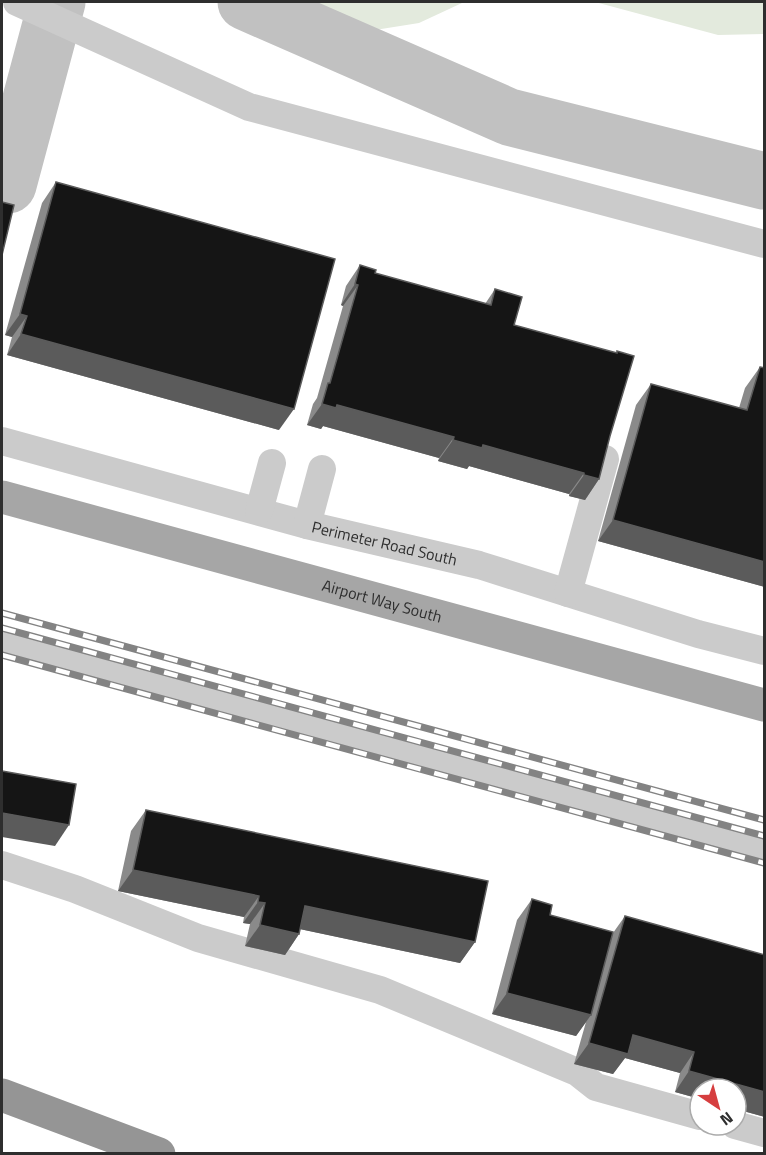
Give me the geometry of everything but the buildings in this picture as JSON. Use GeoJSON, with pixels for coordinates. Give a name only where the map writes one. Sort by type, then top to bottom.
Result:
{"type":"FeatureCollection","features":[{"type":"Feature","properties":{"kind":"highway"},"geometry":{"type":"LineString","coordinates":[[2,1095],[159,1154]]}},
{"type":"Feature","properties":{"kind":"main road","name":"Airport Way South"},"geometry":{"type":"LineString","coordinates":[[2,497],[765,705]]}},
{"type":"Feature","properties":{"kind":"street"},"geometry":{"type":"LineString","coordinates":[[16,2],[249,107],[765,244]]}},
{"type":"Feature","properties":{"kind":"street","name":"Perimeter Road South"},"geometry":{"type":"LineString","coordinates":[[2,441],[307,525],[478,565],[698,634],[765,651]]}},
{"type":"Feature","properties":{"kind":"street"},"geometry":{"type":"LineString","coordinates":[[568,593],[605,459]]}},
{"type":"Feature","properties":{"kind":"street"},"geometry":{"type":"LineString","coordinates":[[259,511],[272,463]]}},
{"type":"Feature","properties":{"kind":"street"},"geometry":{"type":"LineString","coordinates":[[307,525],[322,469]]}},
{"type":"Feature","properties":{"kind":"street"},"geometry":{"type":"LineString","coordinates":[[2,641],[765,849]]}},
{"type":"Feature","properties":{"kind":"street"},"geometry":{"type":"LineString","coordinates":[[2,865],[75,889],[198,938],[380,990],[577,1072],[596,1087],[688,1113]]}},
{"type":"Feature","properties":{"kind":"street"},"geometry":{"type":"LineString","coordinates":[[748,1128],[765,1133]]}},
{"type":"Feature","properties":{"kind":"shaded area"},"geometry":{"type":"Polygon","coordinates":[[[307,2],[462,3],[419,23],[375,30],[307,2]]]}},
{"type":"Feature","properties":{"kind":"shaded area"},"geometry":{"type":"Polygon","coordinates":[[[595,2],[764,2],[764,34],[718,35],[595,2]]]}},
{"type":"Feature","properties":{"kind":"taxiway"},"geometry":{"type":"LineString","coordinates":[[8,185],[57,2]]}},
{"type":"Feature","properties":{"kind":"taxiway"},"geometry":{"type":"LineString","coordinates":[[246,2],[509,117],[764,181]]}},
{"type":"Feature","properties":{"kind":"railway"},"geometry":{"type":"LineString","coordinates":[[2,613],[764,820]]}},
{"type":"Feature","properties":{"kind":"railway"},"geometry":{"type":"LineString","coordinates":[[2,628],[764,836]]}},
{"type":"Feature","properties":{"kind":"railway"},"geometry":{"type":"LineString","coordinates":[[2,655],[764,863]]}}]}
